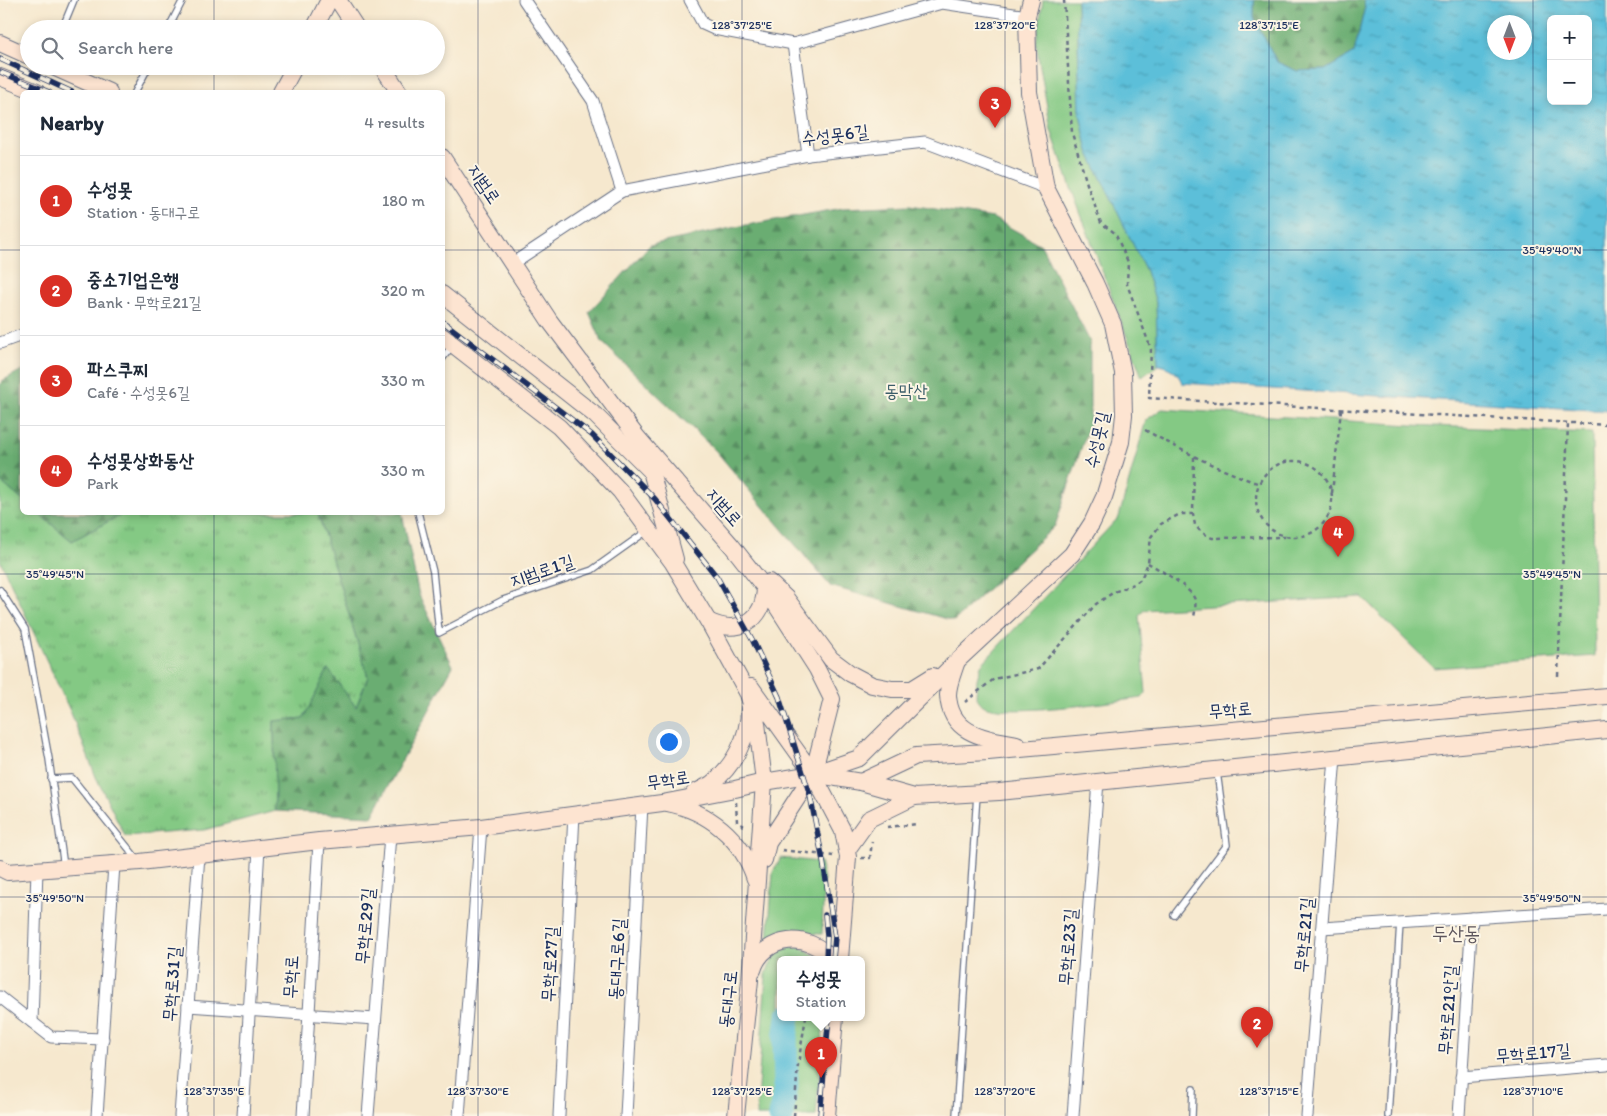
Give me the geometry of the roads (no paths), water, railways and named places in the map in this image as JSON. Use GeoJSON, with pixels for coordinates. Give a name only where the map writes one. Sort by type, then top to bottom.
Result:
{"type":"FeatureCollection","features":[{"type":"Feature","properties":{"kind":"main road"},"geometry":{"type":"LineString","coordinates":[[319,20],[329,0]]}},
{"type":"Feature","properties":{"kind":"main road"},"geometry":{"type":"LineString","coordinates":[[338,0],[351,20]]}},
{"type":"Feature","properties":{"kind":"main road","name":"수성못길"},"geometry":{"type":"LineString","coordinates":[[812,774],[859,758],[956,662],[1072,554],[1092,523],[1104,497],[1121,442],[1124,415],[1123,373],[1113,324],[1095,283],[1046,188],[1029,92],[1029,8]]}},
{"type":"Feature","properties":{"kind":"main road"},"geometry":{"type":"LineString","coordinates":[[0,43],[20,52]]}},
{"type":"Feature","properties":{"kind":"main road"},"geometry":{"type":"LineString","coordinates":[[71,75],[105,90]]}},
{"type":"Feature","properties":{"kind":"main road"},"geometry":{"type":"LineString","coordinates":[[282,90],[290,75]]}},
{"type":"Feature","properties":{"kind":"main road"},"geometry":{"type":"LineString","coordinates":[[388,75],[398,90]]}},
{"type":"Feature","properties":{"kind":"main road"},"geometry":{"type":"LineString","coordinates":[[0,77],[32,90]]}},
{"type":"Feature","properties":{"kind":"main road","name":"지범로"},"geometry":{"type":"LineString","coordinates":[[445,162],[549,320],[636,437],[732,546],[765,588],[817,668],[832,699],[812,774],[768,843],[758,886]]}},
{"type":"Feature","properties":{"kind":"main road"},"geometry":{"type":"LineString","coordinates":[[445,296],[595,415],[651,471],[678,570]]}},
{"type":"Feature","properties":{"kind":"main road"},"geometry":{"type":"LineString","coordinates":[[448,340],[560,428],[620,491],[678,570],[708,621],[748,694],[757,723],[764,782],[758,886]]}},
{"type":"Feature","properties":{"kind":"main road"},"geometry":{"type":"LineString","coordinates":[[732,546],[786,598],[831,659],[872,685],[892,689],[912,689],[956,662]]}},
{"type":"Feature","properties":{"kind":"main road"},"geometry":{"type":"LineString","coordinates":[[708,621],[728,628],[748,623],[762,608],[765,588]]}},
{"type":"Feature","properties":{"kind":"main road"},"geometry":{"type":"LineString","coordinates":[[723,648],[812,774],[842,831],[848,857],[840,956]]}},
{"type":"Feature","properties":{"kind":"main road"},"geometry":{"type":"LineString","coordinates":[[956,662],[948,694],[952,713],[961,727],[977,736],[1032,748]]}},
{"type":"Feature","properties":{"kind":"main road"},"geometry":{"type":"LineString","coordinates":[[686,798],[711,784],[732,762],[746,730],[749,712],[748,694]]}},
{"type":"Feature","properties":{"kind":"main road","name":"무학로"},"geometry":{"type":"LineString","coordinates":[[861,782],[916,756],[1032,748],[1607,696]]}},
{"type":"Feature","properties":{"kind":"main road","name":"무학로"},"geometry":{"type":"LineString","coordinates":[[3,873],[114,865],[319,840],[480,827],[662,802],[812,774],[861,782],[914,797],[977,793],[1217,770],[1607,730]]}},
{"type":"Feature","properties":{"kind":"main road"},"geometry":{"type":"LineString","coordinates":[[846,850],[868,819],[914,797]]}},
{"type":"Feature","properties":{"kind":"main road"},"geometry":{"type":"LineString","coordinates":[[662,802],[697,812],[713,821],[727,833],[746,857],[758,886]]}},
{"type":"Feature","properties":{"kind":"main road","name":"동대구로"},"geometry":{"type":"LineString","coordinates":[[736,1116],[758,886]]}},
{"type":"Feature","properties":{"kind":"main road"},"geometry":{"type":"LineString","coordinates":[[750,980],[760,956],[770,948],[787,941],[799,940],[811,943],[822,949],[828,956]]}},
{"type":"Feature","properties":{"kind":"main road"},"geometry":{"type":"LineString","coordinates":[[827,1116],[835,1021]]}},
{"type":"Feature","properties":{"kind":"street"},"geometry":{"type":"LineString","coordinates":[[524,0],[593,101],[622,191]]}},
{"type":"Feature","properties":{"kind":"street"},"geometry":{"type":"LineString","coordinates":[[690,0],[703,24],[714,29],[793,44],[941,2],[1029,8]]}},
{"type":"Feature","properties":{"kind":"street"},"geometry":{"type":"LineString","coordinates":[[793,44],[808,155]]}},
{"type":"Feature","properties":{"kind":"street","name":"수성못6길"},"geometry":{"type":"LineString","coordinates":[[513,263],[622,191],[808,155],[925,142],[1046,188]]}},
{"type":"Feature","properties":{"kind":"street"},"geometry":{"type":"LineString","coordinates":[[0,343],[20,336]]}},
{"type":"Feature","properties":{"kind":"street","name":"무학로21길"},"geometry":{"type":"LineString","coordinates":[[1307,1116],[1335,757]]}},
{"type":"Feature","properties":{"kind":"street","name":"무학로23길"},"geometry":{"type":"LineString","coordinates":[[1074,1116],[1098,781]]}},
{"type":"Feature","properties":{"kind":"street","name":"동대구로6길"},"geometry":{"type":"LineString","coordinates":[[626,1116],[642,805]]}},
{"type":"Feature","properties":{"kind":"street","name":"무학로27길"},"geometry":{"type":"LineString","coordinates":[[559,1116],[574,814]]}},
{"type":"Feature","properties":{"kind":"street"},"geometry":{"type":"LineString","coordinates":[[459,1116],[480,827]]}},
{"type":"Feature","properties":{"kind":"street","name":"무학로29길"},"geometry":{"type":"LineString","coordinates":[[368,1116],[390,835]]}},
{"type":"Feature","properties":{"kind":"street","name":"무학로"},"geometry":{"type":"LineString","coordinates":[[303,1116],[319,840]]}},
{"type":"Feature","properties":{"kind":"street"},"geometry":{"type":"LineString","coordinates":[[243,1116],[259,848]]}},
{"type":"Feature","properties":{"kind":"street","name":"무학로31길"},"geometry":{"type":"LineString","coordinates":[[180,1116],[199,855]]}},
{"type":"Feature","properties":{"kind":"street"},"geometry":{"type":"LineString","coordinates":[[98,1116],[114,865]]}},
{"type":"Feature","properties":{"kind":"street"},"geometry":{"type":"LineString","coordinates":[[32,1022],[37,870]]}},
{"type":"Feature","properties":{"kind":"street"},"geometry":{"type":"LineString","coordinates":[[1322,928],[1607,909]]}},
{"type":"Feature","properties":{"kind":"street","name":"무학로21안길"},"geometry":{"type":"LineString","coordinates":[[1459,1116],[1472,918]]}},
{"type":"Feature","properties":{"kind":"street"},"geometry":{"type":"LineString","coordinates":[[0,997],[51,1037],[102,1039]]}},
{"type":"Feature","properties":{"kind":"street"},"geometry":{"type":"LineString","coordinates":[[188,1006],[375,1019]]}},
{"type":"Feature","properties":{"kind":"street","name":"무학로17길"},"geometry":{"type":"LineString","coordinates":[[1461,1077],[1607,1065]]}},
{"type":"Feature","properties":{"kind":"lane"},"geometry":{"type":"LineString","coordinates":[[66,20],[74,0]]}},
{"type":"Feature","properties":{"kind":"lane"},"geometry":{"type":"LineString","coordinates":[[173,20],[183,0]]}},
{"type":"Feature","properties":{"kind":"lane"},"geometry":{"type":"LineString","coordinates":[[136,90],[144,75]]}},
{"type":"Feature","properties":{"kind":"lane","name":"지범로1길"},"geometry":{"type":"LineString","coordinates":[[419,515],[433,572],[439,633],[503,600],[592,570],[648,529]]}},
{"type":"Feature","properties":{"kind":"lane"},"geometry":{"type":"LineString","coordinates":[[0,590],[26,629],[52,779],[64,868]]}},
{"type":"Feature","properties":{"kind":"lane"},"geometry":{"type":"LineString","coordinates":[[1174,915],[1227,845],[1217,770]]}},
{"type":"Feature","properties":{"kind":"lane"},"geometry":{"type":"LineString","coordinates":[[52,779],[72,778],[140,862]]}},
{"type":"Feature","properties":{"kind":"lane"},"geometry":{"type":"LineString","coordinates":[[956,1116],[977,793]]}},
{"type":"Feature","properties":{"kind":"lane"},"geometry":{"type":"LineString","coordinates":[[1388,1116],[1400,922]]}},
{"type":"Feature","properties":{"kind":"lane"},"geometry":{"type":"LineString","coordinates":[[1192,1116],[1193,1089]]}},
{"type":"Feature","properties":{"kind":"water"},"geometry":{"type":"Polygon","coordinates":[[[1077,0],[1254,0],[1254,18],[1277,62],[1297,71],[1325,70],[1354,53],[1365,7],[1364,0],[1607,0],[1607,411],[1182,383],[1173,371],[1158,365],[1156,302],[1146,271],[1088,151],[1080,114],[1077,0]]]}},
{"type":"Feature","properties":{"kind":"waterway"},"geometry":{"type":"LineString","coordinates":[[781,1116],[786,1086],[785,1038],[787,1021]]}},
{"type":"Feature","properties":{"kind":"railway"},"geometry":{"type":"LineString","coordinates":[[0,59],[20,68]]}},
{"type":"Feature","properties":{"kind":"railway"},"geometry":{"type":"LineString","coordinates":[[0,72],[44,90]]}},
{"type":"Feature","properties":{"kind":"railway"},"geometry":{"type":"LineString","coordinates":[[35,75],[68,90]]}},
{"type":"Feature","properties":{"kind":"railway"},"geometry":{"type":"LineString","coordinates":[[445,323],[592,435],[655,499],[717,577],[753,641],[779,697],[810,795],[835,937],[833,956]]}},
{"type":"Feature","properties":{"kind":"railway"},"geometry":{"type":"LineString","coordinates":[[825,915],[826,956]]}},
{"type":"Feature","properties":{"kind":"railway"},"geometry":{"type":"LineString","coordinates":[[820,1116],[829,1021]]}},
{"type":"Feature","properties":{"kind":"place","name":"파스쿠찌"},"geometry":{"type":"Point","coordinates":[995,128]}},
{"type":"Feature","properties":{"kind":"place","name":"수성못상화동산"},"geometry":{"type":"Point","coordinates":[1338,557]}},
{"type":"Feature","properties":{"kind":"place","name":"중소기업은행"},"geometry":{"type":"Point","coordinates":[1257,1048]}},
{"type":"Feature","properties":{"kind":"place","name":"수성못"},"geometry":{"type":"Point","coordinates":[821,1078]}},
{"type":"Feature","properties":{"kind":"district","name":"두산동"},"geometry":{"type":"Point","coordinates":[1456,933]}},
{"type":"Feature","properties":{"kind":"park label","name":"동막산"},"geometry":{"type":"Point","coordinates":[906,391]}}]}
